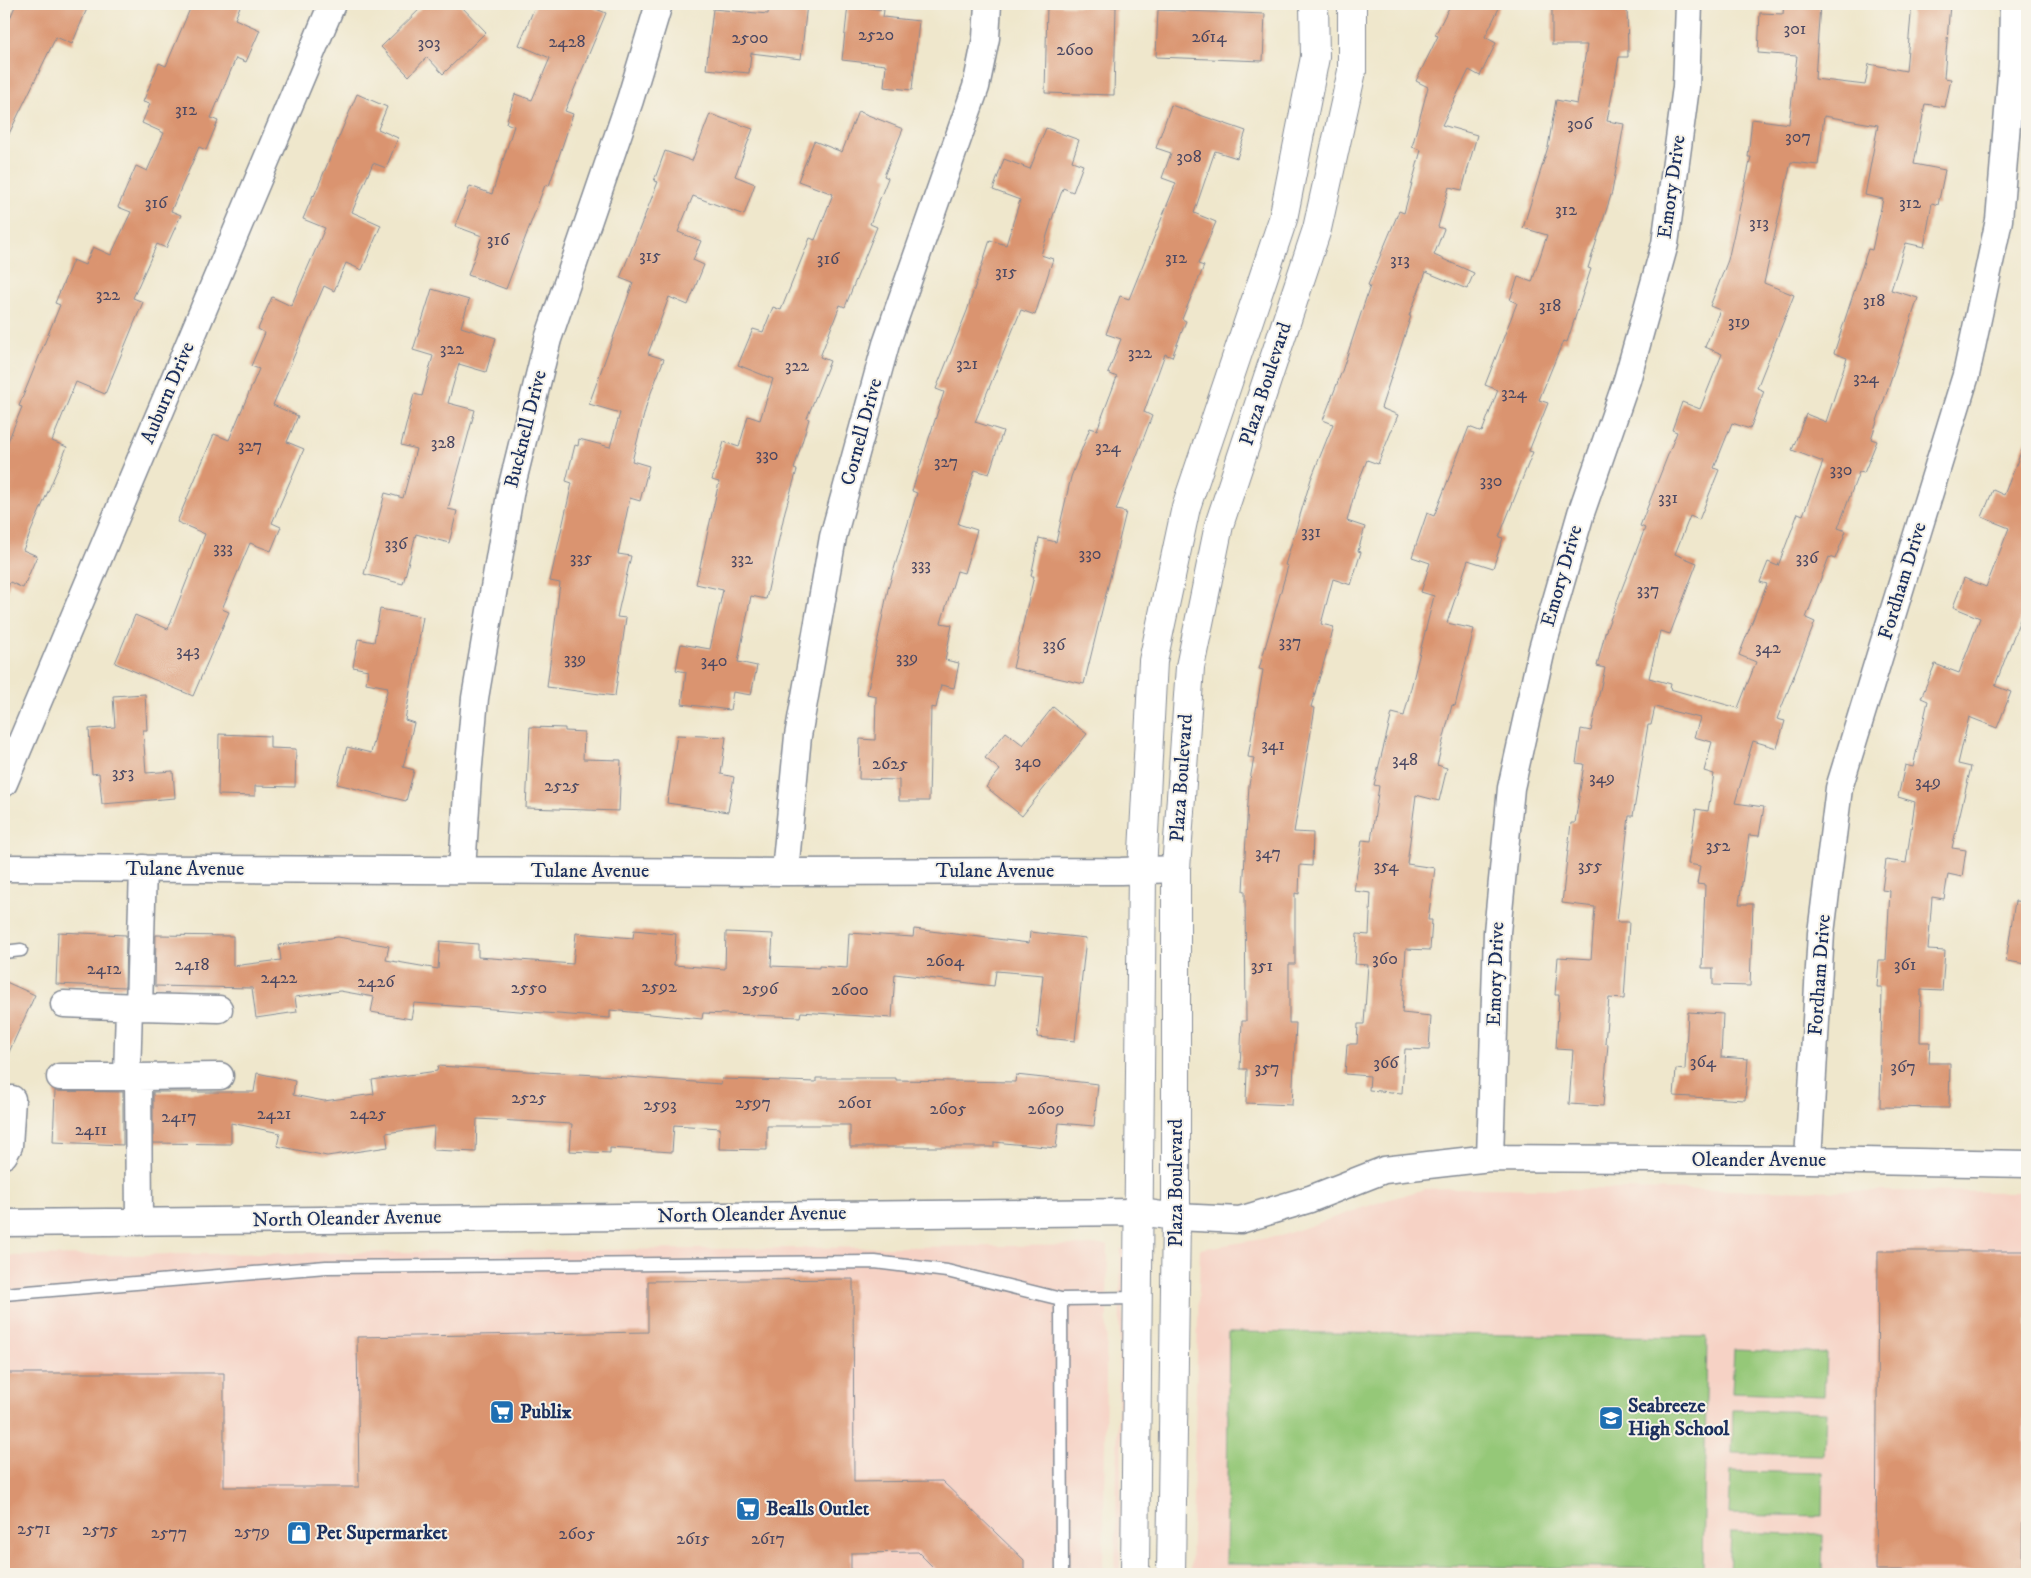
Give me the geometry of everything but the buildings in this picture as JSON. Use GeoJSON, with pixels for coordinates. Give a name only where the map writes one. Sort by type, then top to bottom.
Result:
{"type":"FeatureCollection","features":[{"type":"Feature","properties":{"kind":"street","name":"Auburn Drive"},"geometry":{"type":"LineString","coordinates":[[4,783],[332,4]]}},
{"type":"Feature","properties":{"kind":"street","name":"Bucknell Drive"},"geometry":{"type":"LineString","coordinates":[[462,870],[475,698],[511,489],[548,339],[630,100],[658,4]]}},
{"type":"Feature","properties":{"kind":"street","name":"Cornell Drive"},"geometry":{"type":"LineString","coordinates":[[785,872],[798,736],[833,538],[886,344],[976,87],[986,38],[988,4]]}},
{"type":"Feature","properties":{"kind":"street","name":"Plaza Boulevard"},"geometry":{"type":"LineString","coordinates":[[1135,1574],[1142,870],[1153,661],[1186,507],[1283,219],[1315,57],[1314,4]]}},
{"type":"Feature","properties":{"kind":"street","name":"Plaza Boulevard"},"geometry":{"type":"LineString","coordinates":[[1171,1574],[1176,1217],[1176,869],[1192,657],[1219,525],[1317,229],[1352,71],[1352,4]]}},
{"type":"Feature","properties":{"kind":"street","name":"Emory Drive"},"geometry":{"type":"LineString","coordinates":[[1490,1158],[1496,932],[1510,788],[1542,649],[1580,513],[1627,380],[1665,244],[1686,87],[1690,4]]}},
{"type":"Feature","properties":{"kind":"street","name":"Fordham Drive"},"geometry":{"type":"LineString","coordinates":[[1808,1160],[1821,932],[1840,788],[1966,375],[1999,220],[2012,63],[2013,4]]}},
{"type":"Feature","properties":{"kind":"street","name":"Tulane Avenue"},"geometry":{"type":"LineString","coordinates":[[4,868],[785,872],[1176,869]]}},
{"type":"Feature","properties":{"kind":"street"},"geometry":{"type":"LineString","coordinates":[[139,1222],[133,1077],[134,1007],[143,868]]}},
{"type":"Feature","properties":{"kind":"street"},"geometry":{"type":"LineString","coordinates":[[64,1004],[219,1009]]}},
{"type":"Feature","properties":{"kind":"street"},"geometry":{"type":"LineString","coordinates":[[60,1077],[220,1076]]}},
{"type":"Feature","properties":{"kind":"street"},"geometry":{"type":"LineString","coordinates":[[4,1155],[8,1146],[12,1099]]}},
{"type":"Feature","properties":{"kind":"street","name":"Oleander Avenue"},"geometry":{"type":"LineString","coordinates":[[1490,1158],[1808,1160],[2027,1164]]}},
{"type":"Feature","properties":{"kind":"street","name":"North Oleander Avenue"},"geometry":{"type":"LineString","coordinates":[[4,1223],[1140,1212],[1176,1217],[1240,1220],[1310,1199],[1384,1170],[1490,1158]]}},
{"type":"Feature","properties":{"kind":"lane"},"geometry":{"type":"LineString","coordinates":[[4,952],[21,950]]}},
{"type":"Feature","properties":{"kind":"lane"},"geometry":{"type":"LineString","coordinates":[[4,1294],[326,1267],[875,1262],[947,1271],[1061,1299],[1138,1298]]}},
{"type":"Feature","properties":{"kind":"lane"},"geometry":{"type":"LineString","coordinates":[[1061,1299],[1062,1574]]}},
{"type":"Feature","properties":{"kind":"shaded area","name":"Seabreeze High School"},"geometry":{"type":"Polygon","coordinates":[[[1425,1189],[2027,1192],[2027,1574],[1191,1574],[1200,1249],[1280,1236],[1383,1201],[1425,1189]]]}},
{"type":"Feature","properties":{"kind":"shaded area"},"geometry":{"type":"Polygon","coordinates":[[[1108,1245],[1103,1574],[4,1574],[4,1256],[1108,1245]]]}},
{"type":"Feature","properties":{"kind":"shaded area"},"geometry":{"type":"Polygon","coordinates":[[[1121,1249],[1124,1249],[1120,1574],[1115,1574],[1121,1249]]]}},
{"type":"Feature","properties":{"kind":"green space"},"geometry":{"type":"Polygon","coordinates":[[[1229,1332],[1707,1337],[1703,1569],[1226,1564],[1229,1332]]]}},
{"type":"Feature","properties":{"kind":"green space"},"geometry":{"type":"Polygon","coordinates":[[[1734,1350],[1826,1353],[1824,1396],[1732,1393],[1734,1350]]]}},
{"type":"Feature","properties":{"kind":"green space"},"geometry":{"type":"Polygon","coordinates":[[[1733,1410],[1826,1412],[1824,1455],[1732,1453],[1733,1410]]]}},
{"type":"Feature","properties":{"kind":"green space"},"geometry":{"type":"Polygon","coordinates":[[[1731,1471],[1823,1473],[1822,1516],[1729,1514],[1731,1471]]]}},
{"type":"Feature","properties":{"kind":"green space"},"geometry":{"type":"Polygon","coordinates":[[[1731,1532],[1823,1535],[1822,1574],[1729,1574],[1731,1532]]]}},
{"type":"Feature","properties":{"kind":"place","name":"Publix"},"geometry":{"type":"Point","coordinates":[502,1412]}},
{"type":"Feature","properties":{"kind":"place","name":"Seabreeze High School"},"geometry":{"type":"Point","coordinates":[1611,1418]}},
{"type":"Feature","properties":{"kind":"place","name":"Bealls Outlet"},"geometry":{"type":"Point","coordinates":[748,1509]}},
{"type":"Feature","properties":{"kind":"place","name":"Pet Supermarket"},"geometry":{"type":"Point","coordinates":[299,1533]}}]}
